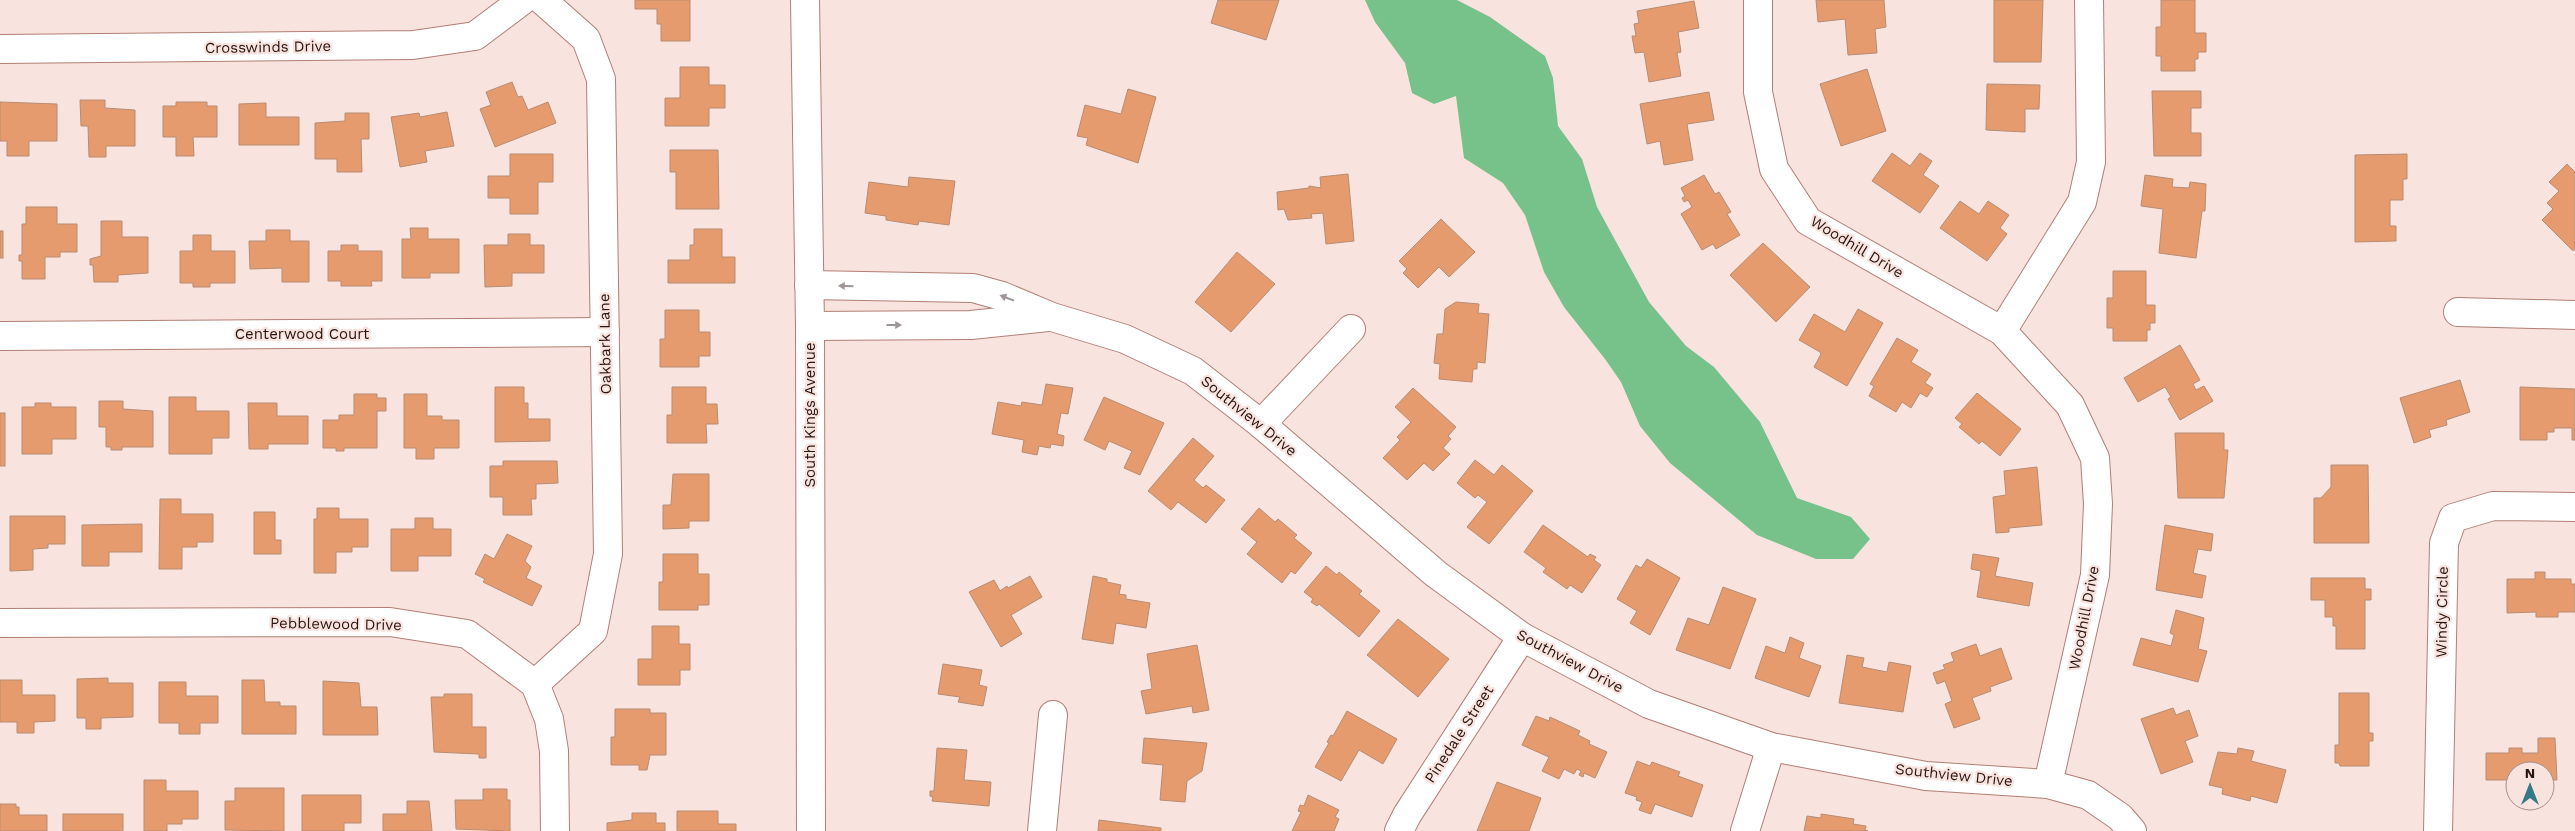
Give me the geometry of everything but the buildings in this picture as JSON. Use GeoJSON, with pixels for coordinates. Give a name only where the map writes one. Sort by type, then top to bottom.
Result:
{"type":"FeatureCollection","features":[{"type":"Feature","properties":{"kind":"street","name":"Crosswinds Drive"},"geometry":{"type":"LineString","coordinates":[[0,50],[413,45],[475,36],[523,0]]}},
{"type":"Feature","properties":{"kind":"street","name":"Oakbark Lane"},"geometry":{"type":"LineString","coordinates":[[535,684],[593,631],[608,554],[602,79],[586,39],[542,0]]}},
{"type":"Feature","properties":{"kind":"street","name":"South Kings Avenue"},"geometry":{"type":"LineString","coordinates":[[804,0],[810,326],[811,831]]}},
{"type":"Feature","properties":{"kind":"street","name":"Woodhill Drive"},"geometry":{"type":"LineString","coordinates":[[1758,0],[1758,92],[1774,169],[1808,221],[2002,332],[2070,405],[2095,458],[2098,504],[2095,575],[2048,784]]}},
{"type":"Feature","properties":{"kind":"street"},"geometry":{"type":"LineString","coordinates":[[2002,332],[2082,202],[2091,162],[2089,0]]}},
{"type":"Feature","properties":{"kind":"street","name":"Southview Drive"},"geometry":{"type":"LineString","coordinates":[[809,285],[973,288],[1002,296],[1052,317],[1125,339],[1193,371],[1261,424],[1436,574],[1522,637],[1649,704],[1771,747],[1926,776],[2048,784],[2088,794],[2120,817],[2132,831]]}},
{"type":"Feature","properties":{"kind":"street"},"geometry":{"type":"LineString","coordinates":[[2458,312],[2575,315]]}},
{"type":"Feature","properties":{"kind":"street","name":"Southview Drive"},"geometry":{"type":"LineString","coordinates":[[810,326],[972,325],[1052,317]]}},
{"type":"Feature","properties":{"kind":"street"},"geometry":{"type":"LineString","coordinates":[[1261,424],[1351,329]]}},
{"type":"Feature","properties":{"kind":"street","name":"Centerwood Court"},"geometry":{"type":"LineString","coordinates":[[0,336],[605,332]]}},
{"type":"Feature","properties":{"kind":"street","name":"Windy Circle"},"geometry":{"type":"LineString","coordinates":[[2438,831],[2444,543],[2453,518],[2493,506],[2575,507]]}},
{"type":"Feature","properties":{"kind":"street","name":"Pebblewood Drive"},"geometry":{"type":"LineString","coordinates":[[0,623],[390,622],[467,634],[535,684]]}},
{"type":"Feature","properties":{"kind":"street","name":"Pinedale Street"},"geometry":{"type":"LineString","coordinates":[[1399,831],[1407,815],[1522,637]]}},
{"type":"Feature","properties":{"kind":"street"},"geometry":{"type":"LineString","coordinates":[[535,684],[550,719],[554,751],[555,831]]}},
{"type":"Feature","properties":{"kind":"street"},"geometry":{"type":"LineString","coordinates":[[1042,831],[1053,715]]}},
{"type":"Feature","properties":{"kind":"street"},"geometry":{"type":"LineString","coordinates":[[1745,831],[1771,747]]}},
{"type":"Feature","properties":{"kind":"shaded area"},"geometry":{"type":"Polygon","coordinates":[[[1365,0],[1457,0],[1490,17],[1545,56],[1553,78],[1558,126],[1582,159],[1597,207],[1649,302],[1686,346],[1714,367],[1760,422],[1797,498],[1851,517],[1870,539],[1853,559],[1816,559],[1757,535],[1670,463],[1640,426],[1621,382],[1564,307],[1544,272],[1525,215],[1503,183],[1464,158],[1456,96],[1434,104],[1412,93],[1405,63],[1375,22],[1365,0]]]}}]}
